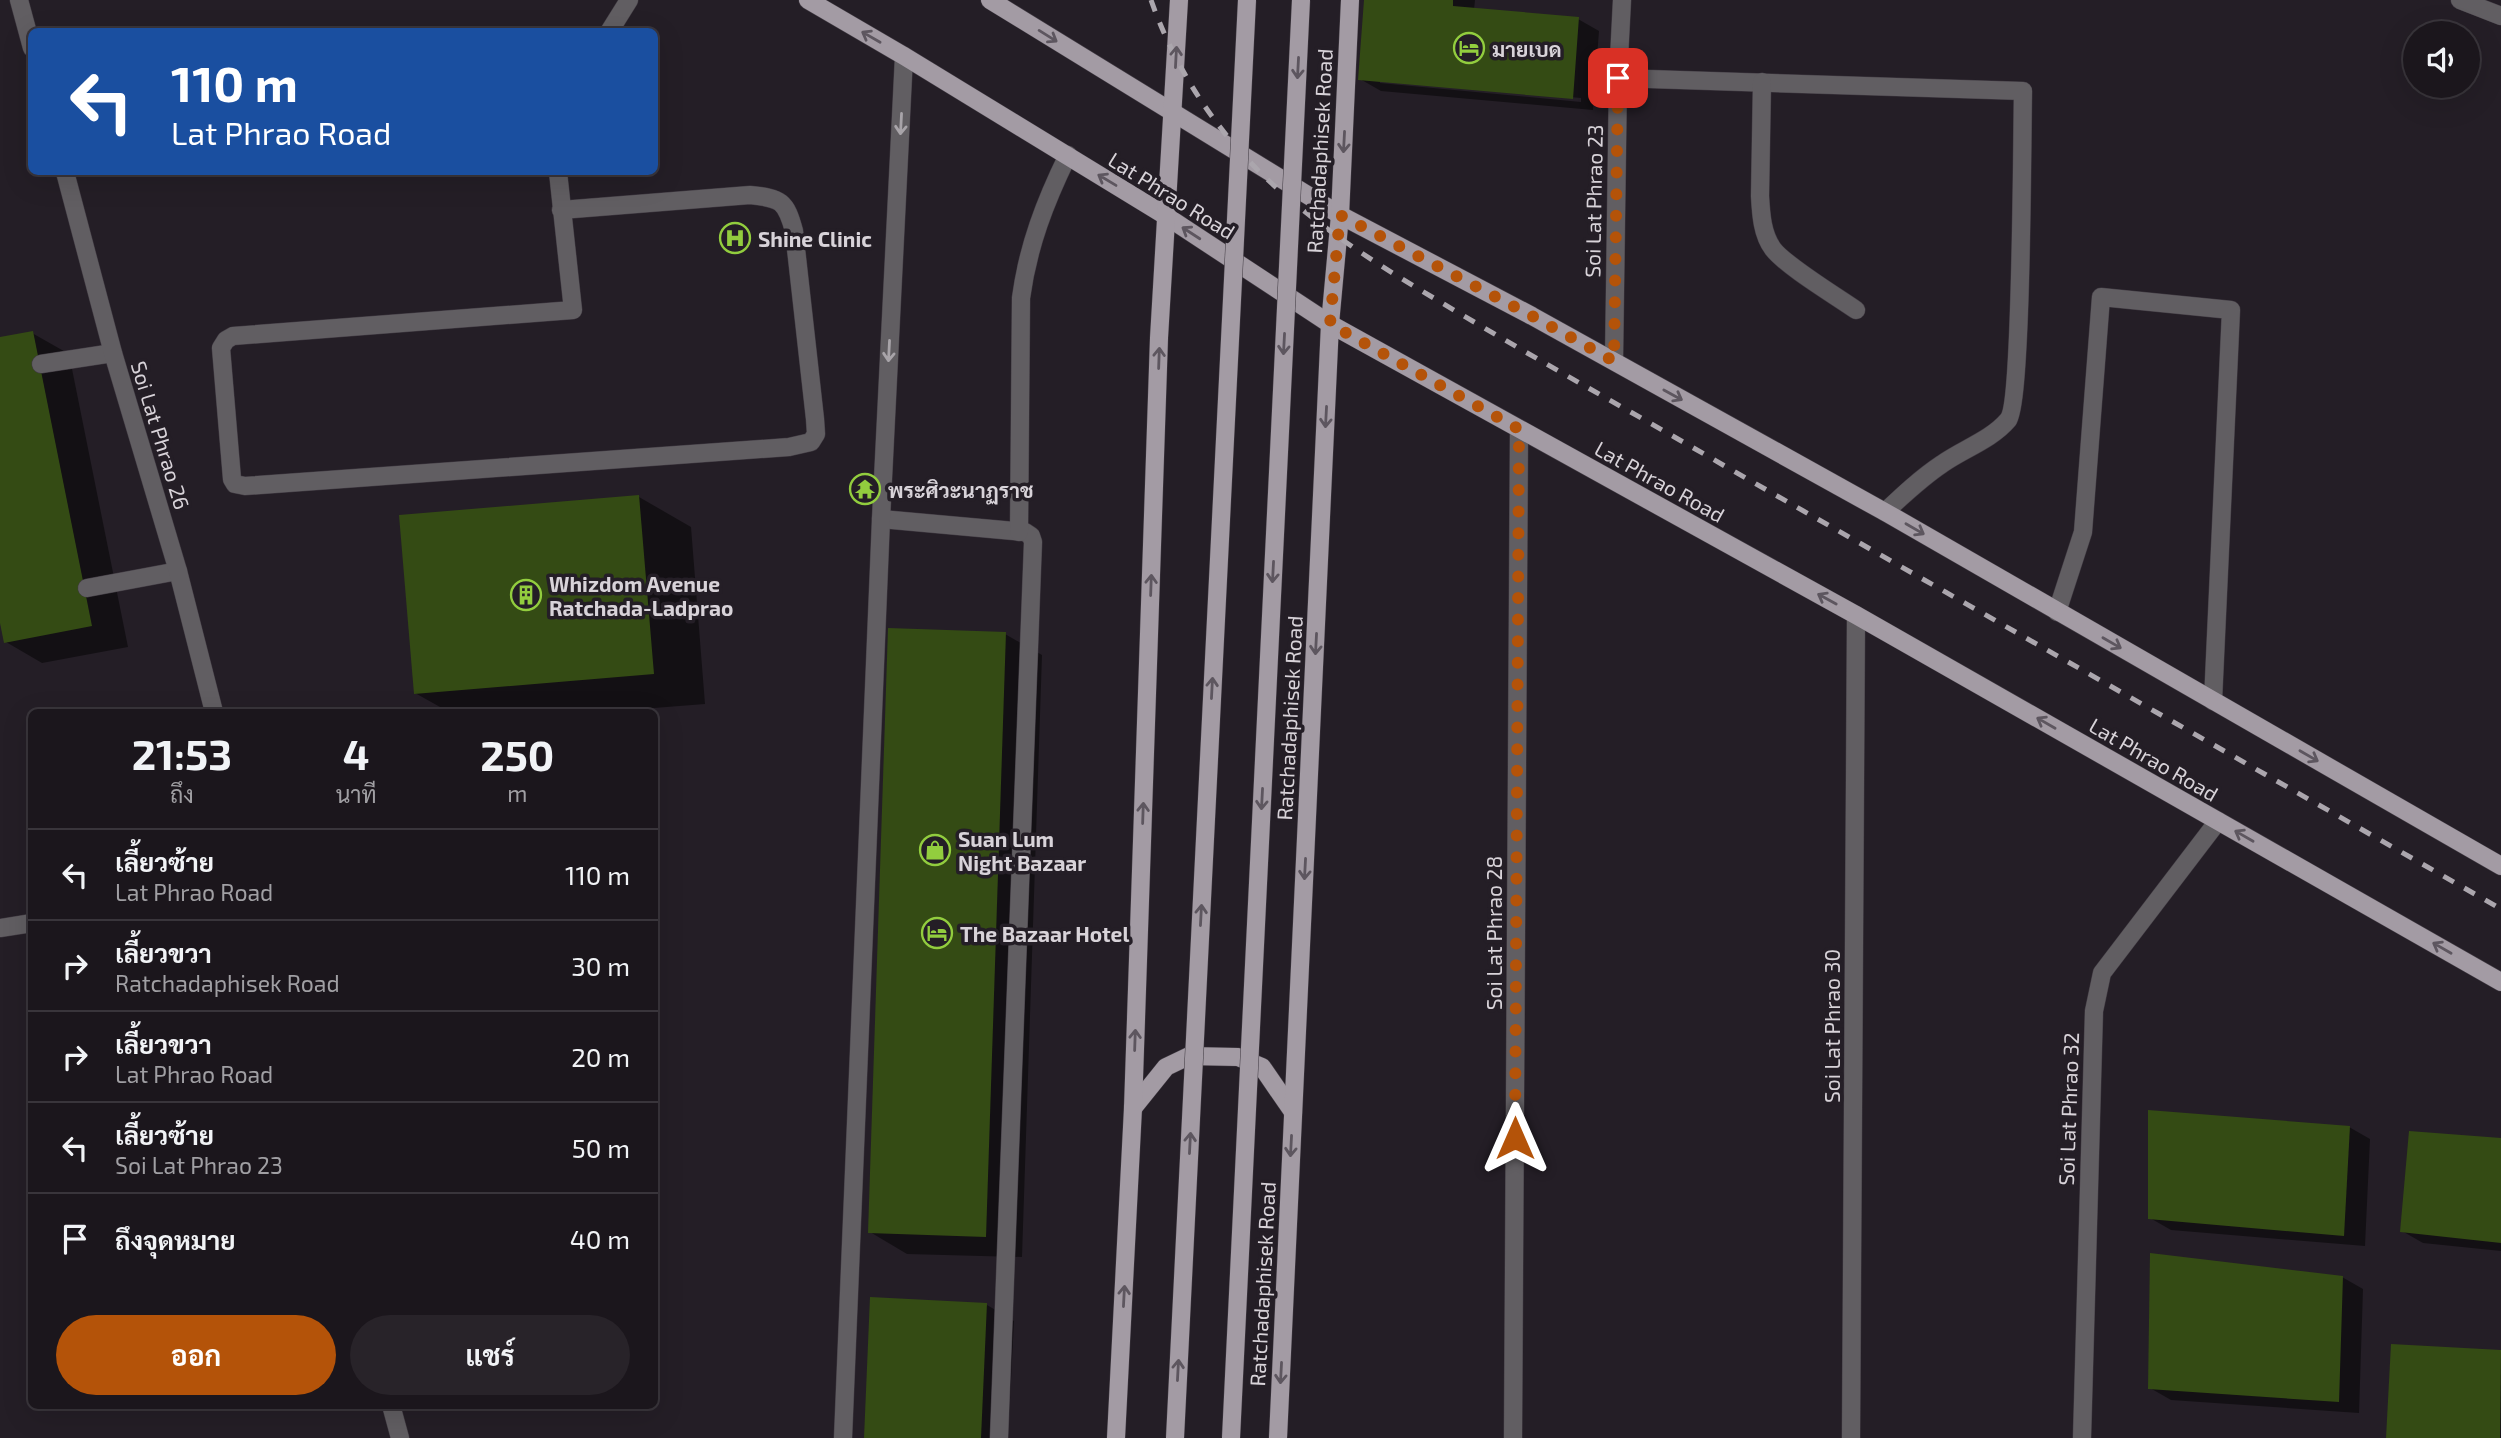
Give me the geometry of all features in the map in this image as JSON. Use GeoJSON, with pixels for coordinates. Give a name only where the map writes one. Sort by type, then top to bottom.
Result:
{"type":"FeatureCollection","features":[{"type":"Feature","properties":{"kind":"main road","name":"Lat Phrao Road"},"geometry":{"type":"LineString","coordinates":[[808,0],[1068,155],[1330,324],[1856,615],[2501,982]]}},
{"type":"Feature","properties":{"kind":"main road"},"geometry":{"type":"LineString","coordinates":[[990,0],[1340,215],[1532,316],[1885,512],[2501,866]]}},
{"type":"Feature","properties":{"kind":"main road"},"geometry":{"type":"LineString","coordinates":[[1116,1438],[1133,1108],[1159,338],[1179,0]]}},
{"type":"Feature","properties":{"kind":"main road"},"geometry":{"type":"LineString","coordinates":[[1175,1438],[1247,0]]}},
{"type":"Feature","properties":{"kind":"main road","name":"Ratchadaphisek Road"},"geometry":{"type":"LineString","coordinates":[[1231,1438],[1301,0]]}},
{"type":"Feature","properties":{"kind":"main road","name":"Ratchadaphisek Road"},"geometry":{"type":"LineString","coordinates":[[1278,1438],[1330,324],[1340,215],[1350,0]]}},
{"type":"Feature","properties":{"kind":"main road"},"geometry":{"type":"LineString","coordinates":[[1133,1108],[1166,1067],[1189,1056],[1238,1057],[1262,1067],[1293,1112]]}},
{"type":"Feature","properties":{"kind":"street"},"geometry":{"type":"LineString","coordinates":[[19,0],[28,33]]}},
{"type":"Feature","properties":{"kind":"street"},"geometry":{"type":"LineString","coordinates":[[611,28],[629,0]]}},
{"type":"Feature","properties":{"kind":"street","name":"Soi Lat Phrao 23"},"geometry":{"type":"LineString","coordinates":[[1614,361],[1618,78],[1622,0]]}},
{"type":"Feature","properties":{"kind":"street"},"geometry":{"type":"LineString","coordinates":[[2460,0],[2501,16]]}},
{"type":"Feature","properties":{"kind":"street"},"geometry":{"type":"LineString","coordinates":[[844,1438],[881,519],[904,56]]}},
{"type":"Feature","properties":{"kind":"street"},"geometry":{"type":"LineString","coordinates":[[1618,78],[2023,91],[2016,361],[2012,414],[1998,430],[1942,463],[1885,512]]}},
{"type":"Feature","properties":{"kind":"street"},"geometry":{"type":"LineString","coordinates":[[1762,82],[1760,196],[1765,233],[1784,260],[1856,310]]}},
{"type":"Feature","properties":{"kind":"street"},"geometry":{"type":"LineString","coordinates":[[1019,532],[1023,278],[1045,201],[1068,155]]}},
{"type":"Feature","properties":{"kind":"street","name":"Soi Lat Phrao 26"},"geometry":{"type":"LineString","coordinates":[[66,175],[113,353],[178,571],[213,709]]}},
{"type":"Feature","properties":{"kind":"street"},"geometry":{"type":"LineString","coordinates":[[558,175],[561,210],[573,310],[233,336],[226,340],[221,348],[232,479],[235,484],[244,486],[789,447],[811,442],[816,434],[815,419],[794,231],[789,211],[782,202],[771,197],[750,195],[561,210]]}},
{"type":"Feature","properties":{"kind":"street"},"geometry":{"type":"LineString","coordinates":[[2057,612],[2083,533],[2101,297],[2231,310],[2213,701]]}},
{"type":"Feature","properties":{"kind":"street"},"geometry":{"type":"LineString","coordinates":[[41,364],[113,353]]}},
{"type":"Feature","properties":{"kind":"street","name":"Soi Lat Phrao 28"},"geometry":{"type":"LineString","coordinates":[[1513,1438],[1519,429]]}},
{"type":"Feature","properties":{"kind":"street"},"geometry":{"type":"LineString","coordinates":[[881,519],[1025,532],[1031,536],[1033,559],[999,1438]]}},
{"type":"Feature","properties":{"kind":"street"},"geometry":{"type":"LineString","coordinates":[[87,588],[178,571]]}},
{"type":"Feature","properties":{"kind":"street","name":"Soi Lat Phrao 30"},"geometry":{"type":"LineString","coordinates":[[1851,1438],[1856,615]]}},
{"type":"Feature","properties":{"kind":"street","name":"Soi Lat Phrao 32"},"geometry":{"type":"LineString","coordinates":[[2082,1438],[2094,1011],[2102,973],[2218,821]]}},
{"type":"Feature","properties":{"kind":"street"},"geometry":{"type":"LineString","coordinates":[[0,928],[28,924]]}},
{"type":"Feature","properties":{"kind":"street"},"geometry":{"type":"LineString","coordinates":[[392,1409],[400,1438]]}},
{"type":"Feature","properties":{"kind":"building","name":"มายเบด"},"geometry":{"type":"Polygon","coordinates":[[[1364,0],[1453,0],[1453,6],[1579,17],[1573,99],[1358,80],[1364,0]]]}},
{"type":"Feature","properties":{"kind":"building"},"geometry":{"type":"Polygon","coordinates":[[[33,331],[92,626],[4,643],[0,623],[0,337],[33,331]]]}},
{"type":"Feature","properties":{"kind":"building","name":"Whizdom Avenue Ratchada-Ladprao"},"geometry":{"type":"Polygon","coordinates":[[[639,495],[654,674],[414,694],[399,515],[639,495]]]}},
{"type":"Feature","properties":{"kind":"building","name":"The Bazaar Hotel"},"geometry":{"type":"Polygon","coordinates":[[[888,628],[1006,632],[986,1237],[868,1233],[888,628]]]}},
{"type":"Feature","properties":{"kind":"building"},"geometry":{"type":"Polygon","coordinates":[[[2148,1110],[2350,1126],[2344,1236],[2148,1219],[2148,1110]]]}},
{"type":"Feature","properties":{"kind":"building"},"geometry":{"type":"Polygon","coordinates":[[[2409,1131],[2501,1138],[2501,1243],[2400,1232],[2409,1131]]]}},
{"type":"Feature","properties":{"kind":"building"},"geometry":{"type":"Polygon","coordinates":[[[2150,1253],[2343,1276],[2339,1402],[2148,1389],[2150,1253]]]}},
{"type":"Feature","properties":{"kind":"building"},"geometry":{"type":"Polygon","coordinates":[[[870,1297],[987,1303],[981,1438],[864,1438],[870,1297]]]}},
{"type":"Feature","properties":{"kind":"building"},"geometry":{"type":"Polygon","coordinates":[[[2391,1344],[2501,1350],[2500,1438],[2386,1438],[2391,1344]]]}},
{"type":"Feature","properties":{"kind":"railway"},"geometry":{"type":"LineString","coordinates":[[1151,0],[1176,57],[1226,135],[1268,180],[1354,248],[1529,354],[2501,909]]}},
{"type":"Feature","properties":{"kind":"place","name":"มายเบด"},"geometry":{"type":"Point","coordinates":[1469,48]}},
{"type":"Feature","properties":{"kind":"place","name":"Shine Clinic"},"geometry":{"type":"Point","coordinates":[735,238]}},
{"type":"Feature","properties":{"kind":"place","name":"พระศิวะนาฏราช"},"geometry":{"type":"Point","coordinates":[865,489]}},
{"type":"Feature","properties":{"kind":"place","name":"Whizdom Avenue Ratchada-Ladprao"},"geometry":{"type":"Point","coordinates":[526,595]}},
{"type":"Feature","properties":{"kind":"place","name":"Suan Lum Night Bazaar"},"geometry":{"type":"Point","coordinates":[935,850]}},
{"type":"Feature","properties":{"kind":"place","name":"The Bazaar Hotel"},"geometry":{"type":"Point","coordinates":[937,933]}},
{"type":"Feature","properties":{"kind":"route"},"geometry":{"type":"LineString","coordinates":[[1515,1138],[1519,429],[1330,324],[1340,215],[1614,361],[1618,78]]}}]}
